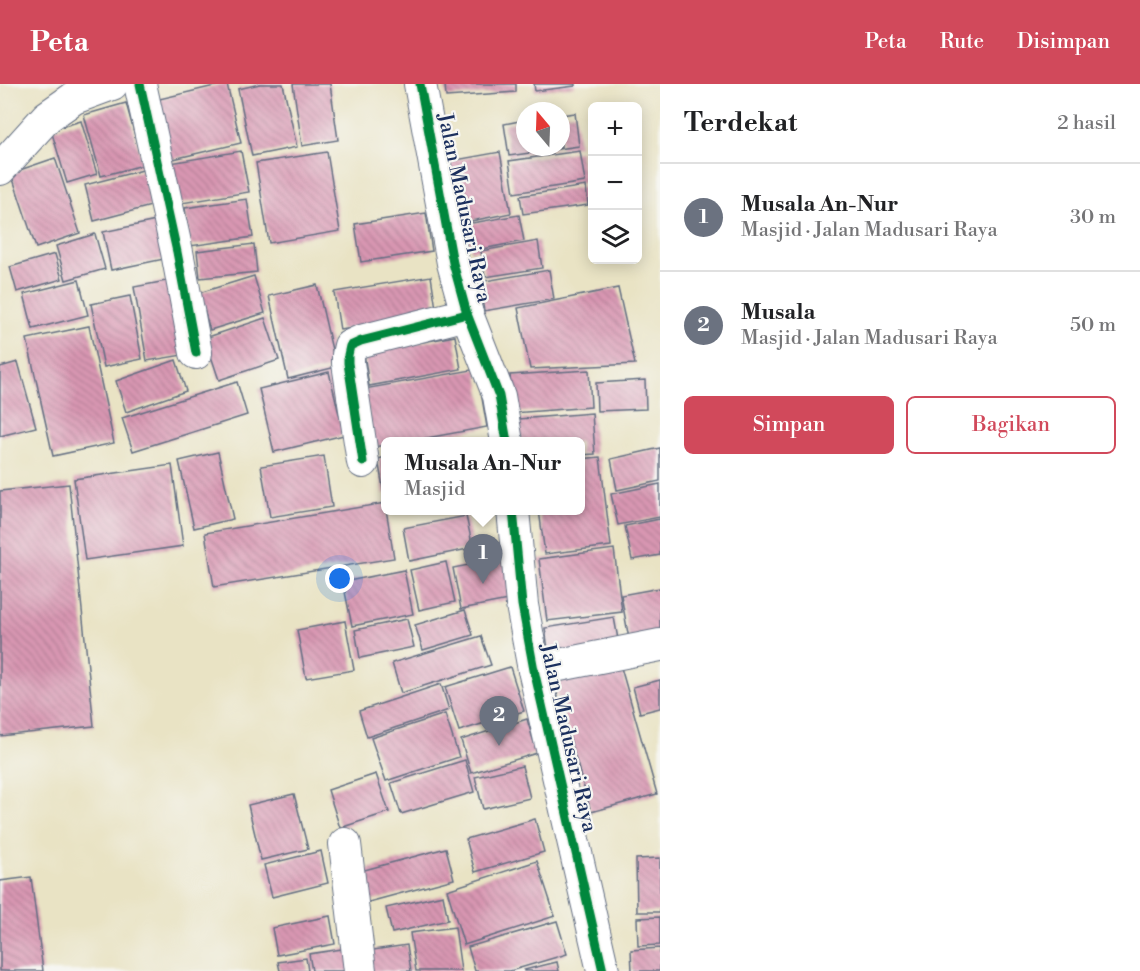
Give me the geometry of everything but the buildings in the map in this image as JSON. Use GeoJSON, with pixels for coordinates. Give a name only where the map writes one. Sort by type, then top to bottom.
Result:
{"type":"FeatureCollection","features":[{"type":"Feature","properties":{"kind":"street"},"geometry":{"type":"LineString","coordinates":[[0,169],[47,117],[74,98],[112,84]]}},
{"type":"Feature","properties":{"kind":"street"},"geometry":{"type":"LineString","coordinates":[[141,84],[196,353]]}},
{"type":"Feature","properties":{"kind":"street","name":"Jalan Madusari Raya"},"geometry":{"type":"LineString","coordinates":[[420,84],[453,263],[467,314],[499,396],[506,437]]}},
{"type":"Feature","properties":{"kind":"street"},"geometry":{"type":"LineString","coordinates":[[363,462],[348,363],[351,346],[361,341],[467,314]]}},
{"type":"Feature","properties":{"kind":"street","name":"Jalan Madusari Raya"},"geometry":{"type":"LineString","coordinates":[[513,515],[522,605],[534,670],[603,971]]}},
{"type":"Feature","properties":{"kind":"street"},"geometry":{"type":"LineString","coordinates":[[534,670],[660,645]]}},
{"type":"Feature","properties":{"kind":"street"},"geometry":{"type":"LineString","coordinates":[[345,844],[360,971]]}},
{"type":"Feature","properties":{"kind":"cycle path"},"geometry":{"type":"LineString","coordinates":[[140,84],[177,252],[196,353]]}},
{"type":"Feature","properties":{"kind":"cycle path"},"geometry":{"type":"LineString","coordinates":[[420,84],[453,263],[467,314],[499,396],[506,437]]}},
{"type":"Feature","properties":{"kind":"cycle path"},"geometry":{"type":"LineString","coordinates":[[363,462],[348,363],[350,346],[361,341],[467,314]]}},
{"type":"Feature","properties":{"kind":"cycle path"},"geometry":{"type":"LineString","coordinates":[[513,515],[522,605],[534,670],[603,971]]}},
{"type":"Feature","properties":{"kind":"place","name":"Musala An-Nur"},"geometry":{"type":"Point","coordinates":[483,584]}},
{"type":"Feature","properties":{"kind":"place","name":"Musala"},"geometry":{"type":"Point","coordinates":[499,746]}}]}
